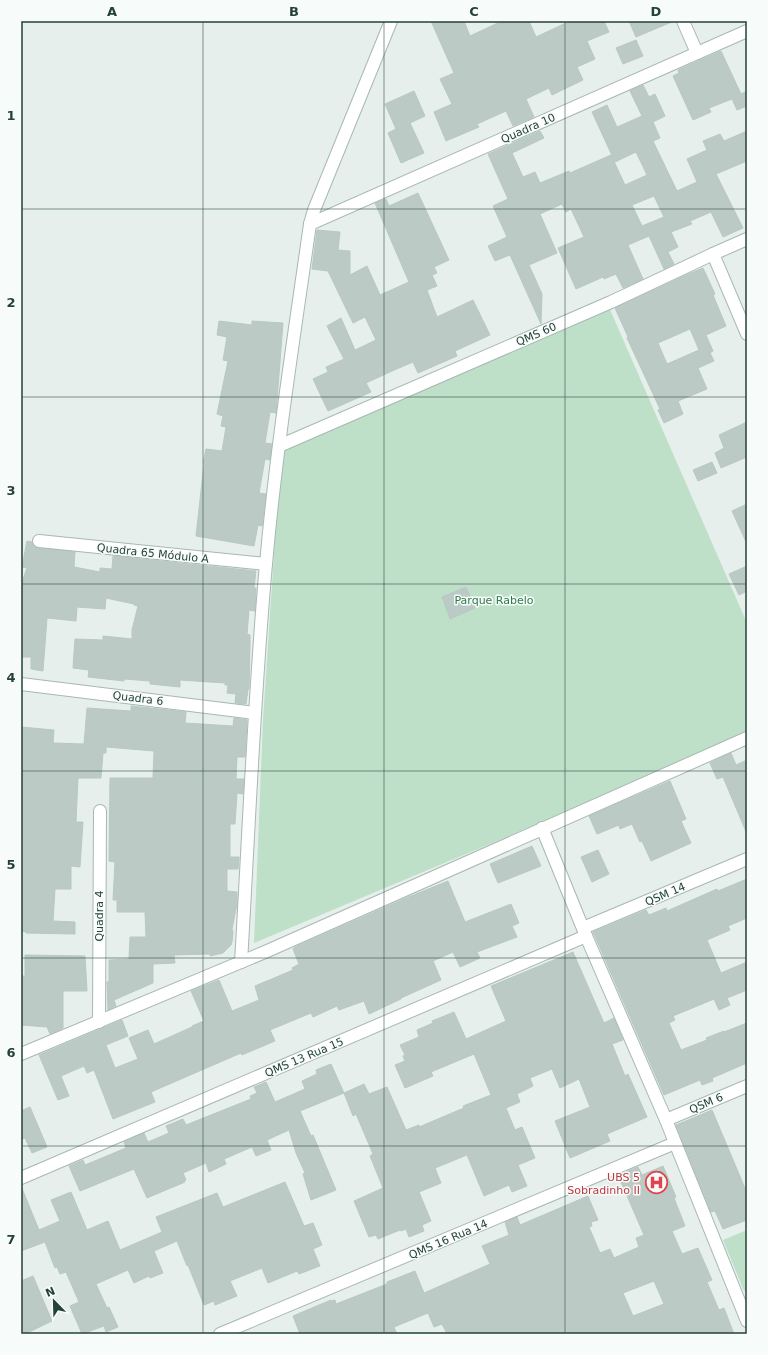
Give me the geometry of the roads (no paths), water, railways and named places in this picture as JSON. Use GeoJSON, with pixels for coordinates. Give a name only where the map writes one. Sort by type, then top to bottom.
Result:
{"type":"FeatureCollection","features":[{"type":"Feature","properties":{"kind":"street"},"geometry":{"type":"LineString","coordinates":[[241,962],[255,713],[266,564],[279,446],[310,224],[314,210],[392,21]]}},
{"type":"Feature","properties":{"kind":"street"},"geometry":{"type":"LineString","coordinates":[[683,21],[697,53]]}},
{"type":"Feature","properties":{"kind":"street","name":"Quadra 10"},"geometry":{"type":"LineString","coordinates":[[310,224],[747,31]]}},
{"type":"Feature","properties":{"kind":"street","name":"QMS 60"},"geometry":{"type":"LineString","coordinates":[[279,446],[611,302],[747,239]]}},
{"type":"Feature","properties":{"kind":"street"},"geometry":{"type":"LineString","coordinates":[[713,254],[747,334]]}},
{"type":"Feature","properties":{"kind":"street","name":"Quadra 65 Módulo A"},"geometry":{"type":"LineString","coordinates":[[39,542],[266,564]]}},
{"type":"Feature","properties":{"kind":"street","name":"Quadra 6"},"geometry":{"type":"LineString","coordinates":[[21,684],[255,713]]}},
{"type":"Feature","properties":{"kind":"street"},"geometry":{"type":"LineString","coordinates":[[21,1054],[241,962],[747,738]]}},
{"type":"Feature","properties":{"kind":"street","name":"Quadra 4"},"geometry":{"type":"LineString","coordinates":[[99,1022],[100,811]]}},
{"type":"Feature","properties":{"kind":"street"},"geometry":{"type":"LineString","coordinates":[[542,828],[666,1120],[747,1321]]}},
{"type":"Feature","properties":{"kind":"street","name":"QSM 14"},"geometry":{"type":"LineString","coordinates":[[585,932],[747,859]]}},
{"type":"Feature","properties":{"kind":"street","name":"QMS 13 Rua 15"},"geometry":{"type":"LineString","coordinates":[[21,1178],[585,932]]}},
{"type":"Feature","properties":{"kind":"street","name":"QSM 6"},"geometry":{"type":"LineString","coordinates":[[666,1120],[747,1086]]}},
{"type":"Feature","properties":{"kind":"street","name":"QMS 16 Rua 14"},"geometry":{"type":"LineString","coordinates":[[220,1334],[675,1143]]}},
{"type":"Feature","properties":{"kind":"place","name":"UBS 5 Sobradinho II"},"geometry":{"type":"Point","coordinates":[656,1183]}},
{"type":"Feature","properties":{"kind":"park label","name":"Parque Rabelo"},"geometry":{"type":"Point","coordinates":[494,600]}}]}
